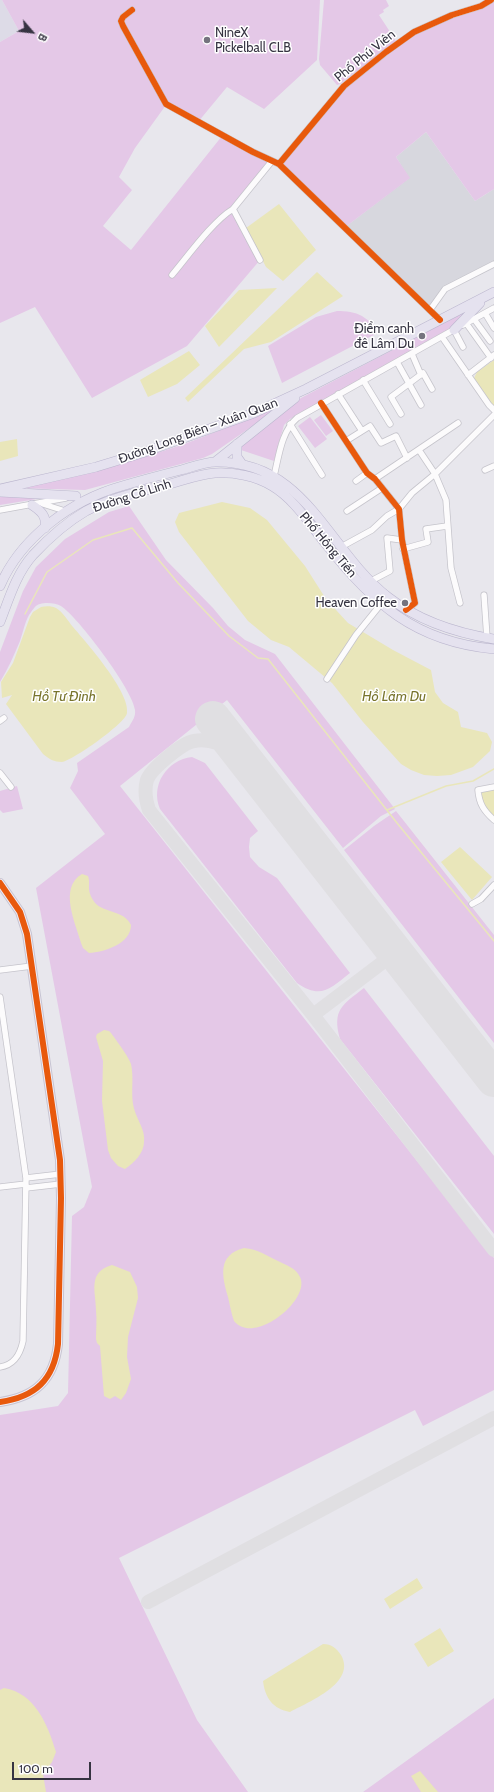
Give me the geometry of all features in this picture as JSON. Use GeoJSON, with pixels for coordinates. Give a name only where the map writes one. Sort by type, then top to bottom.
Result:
{"type":"FeatureCollection","features":[{"type":"Feature","properties":{"kind":"main road","name":"Đường Long Biên – Xuân Quan"},"geometry":{"type":"LineString","coordinates":[[0,489],[96,467],[142,453],[254,413],[306,389],[490,294]]}},
{"type":"Feature","properties":{"kind":"main road"},"geometry":{"type":"LineString","coordinates":[[454,330],[490,294]]}},
{"type":"Feature","properties":{"kind":"main road"},"geometry":{"type":"LineString","coordinates":[[215,462],[306,389]]}},
{"type":"Feature","properties":{"kind":"main road"},"geometry":{"type":"LineString","coordinates":[[237,444],[237,457],[242,464]]}},
{"type":"Feature","properties":{"kind":"main road","name":"Đường Cổ Linh"},"geometry":{"type":"LineString","coordinates":[[0,586],[12,563],[45,528],[66,511],[92,496],[116,488],[215,462],[242,464],[272,480]]}},
{"type":"Feature","properties":{"kind":"main road","name":"Đường Cổ Linh"},"geometry":{"type":"LineString","coordinates":[[0,622],[17,579],[33,555],[75,519],[97,506],[181,481],[214,473],[237,474],[272,480]]}},
{"type":"Feature","properties":{"kind":"main road","name":"Phố Hồng Tiến"},"geometry":{"type":"LineString","coordinates":[[272,480],[293,490],[371,581],[387,596],[406,610],[449,629],[491,638]]}},
{"type":"Feature","properties":{"kind":"main road","name":"Phố Hồng Tiến"},"geometry":{"type":"LineString","coordinates":[[272,480],[289,498],[336,557],[381,604],[407,623],[441,639],[494,649]]}},
{"type":"Feature","properties":{"kind":"main road"},"geometry":{"type":"LineString","coordinates":[[0,492],[76,496]]}},
{"type":"Feature","properties":{"kind":"main road"},"geometry":{"type":"LineString","coordinates":[[36,504],[46,518],[45,528]]}},
{"type":"Feature","properties":{"kind":"street","name":"Phố Phú Viên"},"geometry":{"type":"LineString","coordinates":[[279,164],[344,86],[386,52],[414,32],[452,15],[481,6],[491,0]]}},
{"type":"Feature","properties":{"kind":"street"},"geometry":{"type":"LineString","coordinates":[[132,10],[123,17],[121,21],[166,104],[222,136],[279,164],[440,320]]}},
{"type":"Feature","properties":{"kind":"street"},"geometry":{"type":"LineString","coordinates":[[172,275],[207,234],[233,209],[272,161]]}},
{"type":"Feature","properties":{"kind":"street"},"geometry":{"type":"LineString","coordinates":[[233,209],[260,260]]}},
{"type":"Feature","properties":{"kind":"street"},"geometry":{"type":"LineString","coordinates":[[430,310],[445,289],[494,264]]}},
{"type":"Feature","properties":{"kind":"street"},"geometry":{"type":"LineString","coordinates":[[272,480],[285,432],[296,418],[494,308]]}},
{"type":"Feature","properties":{"kind":"street"},"geometry":{"type":"LineString","coordinates":[[485,313],[494,328]]}},
{"type":"Feature","properties":{"kind":"street"},"geometry":{"type":"LineString","coordinates":[[474,319],[490,341]]}},
{"type":"Feature","properties":{"kind":"street"},"geometry":{"type":"LineString","coordinates":[[466,323],[492,356],[468,375]]}},
{"type":"Feature","properties":{"kind":"street"},"geometry":{"type":"LineString","coordinates":[[454,330],[463,347]]}},
{"type":"Feature","properties":{"kind":"street"},"geometry":{"type":"LineString","coordinates":[[442,337],[494,410]]}},
{"type":"Feature","properties":{"kind":"street"},"geometry":{"type":"LineString","coordinates":[[412,354],[421,375]]}},
{"type":"Feature","properties":{"kind":"street"},"geometry":{"type":"LineString","coordinates":[[397,362],[422,405]]}},
{"type":"Feature","properties":{"kind":"street"},"geometry":{"type":"LineString","coordinates":[[401,414],[391,398],[423,373],[432,389]]}},
{"type":"Feature","properties":{"kind":"street"},"geometry":{"type":"LineString","coordinates":[[363,380],[390,424]]}},
{"type":"Feature","properties":{"kind":"street"},"geometry":{"type":"LineString","coordinates":[[338,394],[362,431]]}},
{"type":"Feature","properties":{"kind":"street"},"geometry":{"type":"LineString","coordinates":[[321,403],[367,473],[375,479],[399,509],[403,549],[415,602],[406,610]]}},
{"type":"Feature","properties":{"kind":"street"},"geometry":{"type":"LineString","coordinates":[[341,547],[372,530],[387,516],[399,509],[412,493],[435,474],[494,415]]}},
{"type":"Feature","properties":{"kind":"street"},"geometry":{"type":"LineString","coordinates":[[375,479],[458,423]]}},
{"type":"Feature","properties":{"kind":"street"},"geometry":{"type":"LineString","coordinates":[[290,424],[322,475]]}},
{"type":"Feature","properties":{"kind":"street"},"geometry":{"type":"LineString","coordinates":[[346,442],[370,426],[381,443],[396,436],[407,458]]}},
{"type":"Feature","properties":{"kind":"street"},"geometry":{"type":"LineString","coordinates":[[419,450],[435,474],[446,500],[450,568],[460,603]]}},
{"type":"Feature","properties":{"kind":"street"},"geometry":{"type":"LineString","coordinates":[[485,470],[494,466]]}},
{"type":"Feature","properties":{"kind":"street"},"geometry":{"type":"LineString","coordinates":[[356,482],[367,473]]}},
{"type":"Feature","properties":{"kind":"street"},"geometry":{"type":"LineString","coordinates":[[347,511],[382,488]]}},
{"type":"Feature","properties":{"kind":"street"},"geometry":{"type":"LineString","coordinates":[[0,510],[76,496],[92,496]]}},
{"type":"Feature","properties":{"kind":"street"},"geometry":{"type":"LineString","coordinates":[[36,504],[66,511]]}},
{"type":"Feature","properties":{"kind":"street"},"geometry":{"type":"LineString","coordinates":[[403,549],[428,542],[426,529],[447,526]]}},
{"type":"Feature","properties":{"kind":"street"},"geometry":{"type":"LineString","coordinates":[[371,581],[390,571],[387,538],[402,540]]}},
{"type":"Feature","properties":{"kind":"street"},"geometry":{"type":"LineString","coordinates":[[484,595],[491,638]]}},
{"type":"Feature","properties":{"kind":"street"},"geometry":{"type":"LineString","coordinates":[[328,679],[356,635],[381,604]]}},
{"type":"Feature","properties":{"kind":"street"},"geometry":{"type":"LineString","coordinates":[[0,773],[11,787]]}},
{"type":"Feature","properties":{"kind":"street"},"geometry":{"type":"LineString","coordinates":[[494,788],[478,790],[479,800],[483,809],[494,820]]}},
{"type":"Feature","properties":{"kind":"street"},"geometry":{"type":"LineString","coordinates":[[0,883],[16,906],[27,934],[61,1184],[59,1334],[55,1363],[44,1381],[33,1391],[21,1398],[0,1402]]}},
{"type":"Feature","properties":{"kind":"street"},"geometry":{"type":"LineString","coordinates":[[472,904],[481,899],[494,885]]}},
{"type":"Feature","properties":{"kind":"street"},"geometry":{"type":"LineString","coordinates":[[0,970],[32,966]]}},
{"type":"Feature","properties":{"kind":"street"},"geometry":{"type":"LineString","coordinates":[[0,997],[26,1183],[23,1341],[17,1357],[12,1363],[0,1367]]}},
{"type":"Feature","properties":{"kind":"street"},"geometry":{"type":"LineString","coordinates":[[0,1187],[26,1183],[60,1174]]}},
{"type":"Feature","properties":{"kind":"street"},"geometry":{"type":"LineString","coordinates":[[26,1183],[61,1184]]}},
{"type":"Feature","properties":{"kind":"shaded area"},"geometry":{"type":"Polygon","coordinates":[[[0,0],[2,0],[19,31],[0,42],[0,0]]]}},
{"type":"Feature","properties":{"kind":"shaded area"},"geometry":{"type":"Polygon","coordinates":[[[2,0],[320,0],[317,60],[264,109],[227,87],[198,122],[166,105],[135,148],[119,177],[132,190],[103,226],[131,250],[222,136],[270,160],[233,209],[260,260],[187,346],[92,398],[35,307],[0,323],[0,42],[19,31],[2,0]]]}},
{"type":"Feature","properties":{"kind":"shaded area"},"geometry":{"type":"Polygon","coordinates":[[[324,0],[386,0],[389,6],[379,15],[396,41],[337,85],[320,65],[319,59],[324,0]]]}},
{"type":"Feature","properties":{"kind":"shaded area"},"geometry":{"type":"Polygon","coordinates":[[[494,0],[494,189],[475,201],[426,132],[396,157],[410,178],[344,228],[279,164],[341,90],[414,32],[494,0]]]}},
{"type":"Feature","properties":{"kind":"shaded area"},"geometry":{"type":"Polygon","coordinates":[[[426,132],[475,201],[494,189],[494,262],[443,288],[430,310],[344,228],[409,178],[396,157],[426,132]]]}},
{"type":"Feature","properties":{"kind":"shaded area"},"geometry":{"type":"Polygon","coordinates":[[[337,311],[362,316],[376,326],[385,329],[282,383],[268,346],[316,317],[337,311]]]}},
{"type":"Feature","properties":{"kind":"shaded area"},"geometry":{"type":"Polygon","coordinates":[[[463,313],[451,328],[290,419],[284,425],[274,461],[241,450],[241,447],[301,398],[463,313]]]}},
{"type":"Feature","properties":{"kind":"shaded area"},"geometry":{"type":"Polygon","coordinates":[[[293,398],[212,454],[203,458],[85,490],[16,488],[114,465],[184,444],[221,430],[293,398]]]}},
{"type":"Feature","properties":{"kind":"shaded area"},"geometry":{"type":"Polygon","coordinates":[[[321,415],[333,431],[326,436],[314,420],[321,415]]]}},
{"type":"Feature","properties":{"kind":"shaded area"},"geometry":{"type":"Polygon","coordinates":[[[310,417],[327,439],[315,448],[298,426],[310,417]]]}},
{"type":"Feature","properties":{"kind":"shaded area"},"geometry":{"type":"Polygon","coordinates":[[[0,495],[49,497],[0,505],[0,495]]]}},
{"type":"Feature","properties":{"kind":"shaded area"},"geometry":{"type":"Polygon","coordinates":[[[129,506],[166,560],[213,608],[228,626],[245,640],[275,654],[395,809],[381,816],[343,848],[227,700],[120,786],[494,1258],[494,1390],[423,1426],[415,1410],[119,1558],[197,1720],[248,1792],[0,1792],[0,1415],[58,1406],[68,1393],[72,1216],[84,1207],[92,1187],[36,888],[105,834],[70,788],[78,771],[77,763],[129,727],[134,719],[135,710],[132,700],[125,687],[104,655],[79,624],[59,605],[42,603],[32,610],[26,621],[13,657],[0,682],[0,652],[23,591],[36,567],[65,539],[109,512],[129,506]]]}},
{"type":"Feature","properties":{"kind":"shaded area"},"geometry":{"type":"Polygon","coordinates":[[[192,757],[205,763],[258,831],[250,838],[250,857],[259,867],[277,878],[350,973],[331,987],[325,990],[313,991],[297,983],[160,809],[157,800],[157,791],[163,775],[168,768],[175,763],[192,757]]]}},
{"type":"Feature","properties":{"kind":"shaded area"},"geometry":{"type":"Polygon","coordinates":[[[17,786],[23,809],[3,813],[0,810],[0,791],[17,786]]]}},
{"type":"Feature","properties":{"kind":"shaded area"},"geometry":{"type":"Polygon","coordinates":[[[396,811],[494,935],[494,1043],[344,850],[374,826],[396,811]]]}},
{"type":"Feature","properties":{"kind":"shaded area"},"geometry":{"type":"Polygon","coordinates":[[[364,988],[494,1156],[494,1234],[340,1039],[337,1021],[338,1015],[345,1004],[364,988]]]}},
{"type":"Feature","properties":{"kind":"shaded area"},"geometry":{"type":"Polygon","coordinates":[[[494,1698],[494,1792],[363,1792],[494,1698]]]}},
{"type":"Feature","properties":{"kind":"water"},"geometry":{"type":"Polygon","coordinates":[[[279,204],[316,250],[283,281],[266,267],[246,228],[279,204]]]}},
{"type":"Feature","properties":{"kind":"water"},"geometry":{"type":"Polygon","coordinates":[[[317,272],[343,296],[271,342],[244,349],[188,402],[185,398],[317,272]]]}},
{"type":"Feature","properties":{"kind":"water"},"geometry":{"type":"Polygon","coordinates":[[[277,288],[219,347],[205,326],[239,290],[277,288]]]}},
{"type":"Feature","properties":{"kind":"water"},"geometry":{"type":"Polygon","coordinates":[[[189,351],[200,365],[177,384],[148,397],[140,380],[189,351]]]}},
{"type":"Feature","properties":{"kind":"water"},"geometry":{"type":"Polygon","coordinates":[[[494,360],[494,407],[473,380],[477,372],[494,360]]]}},
{"type":"Feature","properties":{"kind":"water"},"geometry":{"type":"Polygon","coordinates":[[[17,439],[18,456],[0,461],[0,442],[17,439]]]}},
{"type":"Feature","properties":{"kind":"water","name":"Hồ Lâm Du"},"geometry":{"type":"Polygon","coordinates":[[[222,502],[250,508],[267,520],[305,566],[326,599],[348,623],[393,650],[431,670],[435,692],[443,703],[458,712],[461,727],[487,733],[492,742],[490,751],[473,767],[451,775],[424,775],[401,764],[363,722],[332,683],[289,647],[271,640],[248,621],[179,532],[175,522],[179,513],[222,502]]]}},
{"type":"Feature","properties":{"kind":"water","name":"Hồ Tư Đình"},"geometry":{"type":"Polygon","coordinates":[[[41,607],[54,607],[63,614],[106,668],[122,693],[126,704],[127,713],[118,725],[87,749],[62,762],[52,760],[43,754],[6,704],[12,695],[2,698],[1,682],[13,663],[30,617],[33,612],[41,607]]]}},
{"type":"Feature","properties":{"kind":"water"},"geometry":{"type":"Polygon","coordinates":[[[494,789],[494,819],[481,800],[479,792],[494,789]]]}},
{"type":"Feature","properties":{"kind":"water"},"geometry":{"type":"Polygon","coordinates":[[[460,847],[492,877],[472,900],[441,862],[460,847]]]}},
{"type":"Feature","properties":{"kind":"water"},"geometry":{"type":"Polygon","coordinates":[[[82,874],[88,876],[89,890],[93,900],[101,908],[123,916],[131,925],[130,932],[127,937],[116,946],[109,949],[89,953],[83,948],[81,943],[73,917],[70,897],[71,888],[75,880],[82,874]]]}},
{"type":"Feature","properties":{"kind":"water"},"geometry":{"type":"Polygon","coordinates":[[[104,1030],[111,1033],[130,1061],[133,1104],[144,1137],[144,1146],[140,1154],[132,1164],[125,1169],[118,1166],[111,1158],[108,1150],[102,1101],[103,1061],[96,1037],[97,1034],[104,1030]]]}},
{"type":"Feature","properties":{"kind":"water"},"geometry":{"type":"Polygon","coordinates":[[[244,1248],[258,1251],[287,1265],[296,1271],[300,1277],[301,1287],[297,1297],[289,1308],[279,1317],[267,1324],[254,1328],[243,1327],[234,1321],[223,1274],[225,1261],[229,1256],[235,1251],[244,1248]]]}},
{"type":"Feature","properties":{"kind":"water"},"geometry":{"type":"Polygon","coordinates":[[[112,1265],[130,1272],[137,1287],[138,1298],[128,1337],[127,1357],[131,1379],[126,1393],[121,1400],[115,1396],[110,1399],[104,1396],[100,1346],[96,1339],[94,1290],[96,1278],[99,1272],[112,1265]]]}},
{"type":"Feature","properties":{"kind":"water"},"geometry":{"type":"Polygon","coordinates":[[[417,1578],[423,1588],[390,1609],[384,1599],[417,1578]]]}},
{"type":"Feature","properties":{"kind":"water"},"geometry":{"type":"Polygon","coordinates":[[[440,1628],[454,1651],[428,1667],[414,1644],[440,1628]]]}},
{"type":"Feature","properties":{"kind":"water"},"geometry":{"type":"Polygon","coordinates":[[[323,1644],[334,1647],[341,1655],[344,1665],[342,1674],[337,1683],[318,1697],[290,1712],[284,1711],[271,1702],[266,1693],[263,1681],[323,1644]]]}},
{"type":"Feature","properties":{"kind":"water"},"geometry":{"type":"Polygon","coordinates":[[[4,1688],[15,1691],[32,1703],[39,1712],[49,1731],[56,1752],[52,1762],[43,1774],[46,1792],[0,1792],[0,1690],[4,1688]]]}},
{"type":"Feature","properties":{"kind":"water"},"geometry":{"type":"Polygon","coordinates":[[[420,1771],[438,1792],[421,1792],[411,1776],[420,1771]]]}},
{"type":"Feature","properties":{"kind":"waterway"},"geometry":{"type":"LineString","coordinates":[[25,614],[47,572],[93,540],[132,528],[178,583],[229,636],[258,658],[268,659],[397,823],[494,941]]}},
{"type":"Feature","properties":{"kind":"waterway"},"geometry":{"type":"LineString","coordinates":[[387,810],[446,786],[473,781],[494,769]]}},
{"type":"Feature","properties":{"kind":"taxiway"},"geometry":{"type":"LineString","coordinates":[[240,754],[224,746],[200,740],[182,746],[160,763],[147,780],[146,795],[149,810],[313,1015],[494,1250]]}},
{"type":"Feature","properties":{"kind":"taxiway"},"geometry":{"type":"LineString","coordinates":[[313,1015],[395,953]]}},
{"type":"Feature","properties":{"kind":"taxiway"},"geometry":{"type":"LineString","coordinates":[[148,1602],[494,1418]]}},
{"type":"Feature","properties":{"kind":"runway"},"geometry":{"type":"LineString","coordinates":[[213,719],[494,1079]]}},
{"type":"Feature","properties":{"kind":"cycle path"},"geometry":{"type":"LineString","coordinates":[[279,164],[344,86],[386,52],[414,32],[452,15],[481,6],[491,0]]}},
{"type":"Feature","properties":{"kind":"cycle path"},"geometry":{"type":"LineString","coordinates":[[132,10],[123,17],[121,21],[166,104],[253,152],[279,164],[440,320]]}},
{"type":"Feature","properties":{"kind":"cycle path"},"geometry":{"type":"LineString","coordinates":[[321,403],[367,473],[375,479],[399,509],[402,540],[415,603],[406,610]]}},
{"type":"Feature","properties":{"kind":"cycle path"},"geometry":{"type":"LineString","coordinates":[[0,883],[20,912],[27,934],[60,1160],[61,1198],[58,1344],[56,1357],[52,1368],[41,1385],[23,1396],[0,1402]]}},
{"type":"Feature","properties":{"kind":"place","name":"NineX Pickelball CLB"},"geometry":{"type":"Point","coordinates":[207,40]}},
{"type":"Feature","properties":{"kind":"place","name":"Điểm canh đê Lâm Du"},"geometry":{"type":"Point","coordinates":[422,336]}},
{"type":"Feature","properties":{"kind":"place","name":"Heaven Coffee"},"geometry":{"type":"Point","coordinates":[405,603]}}]}
